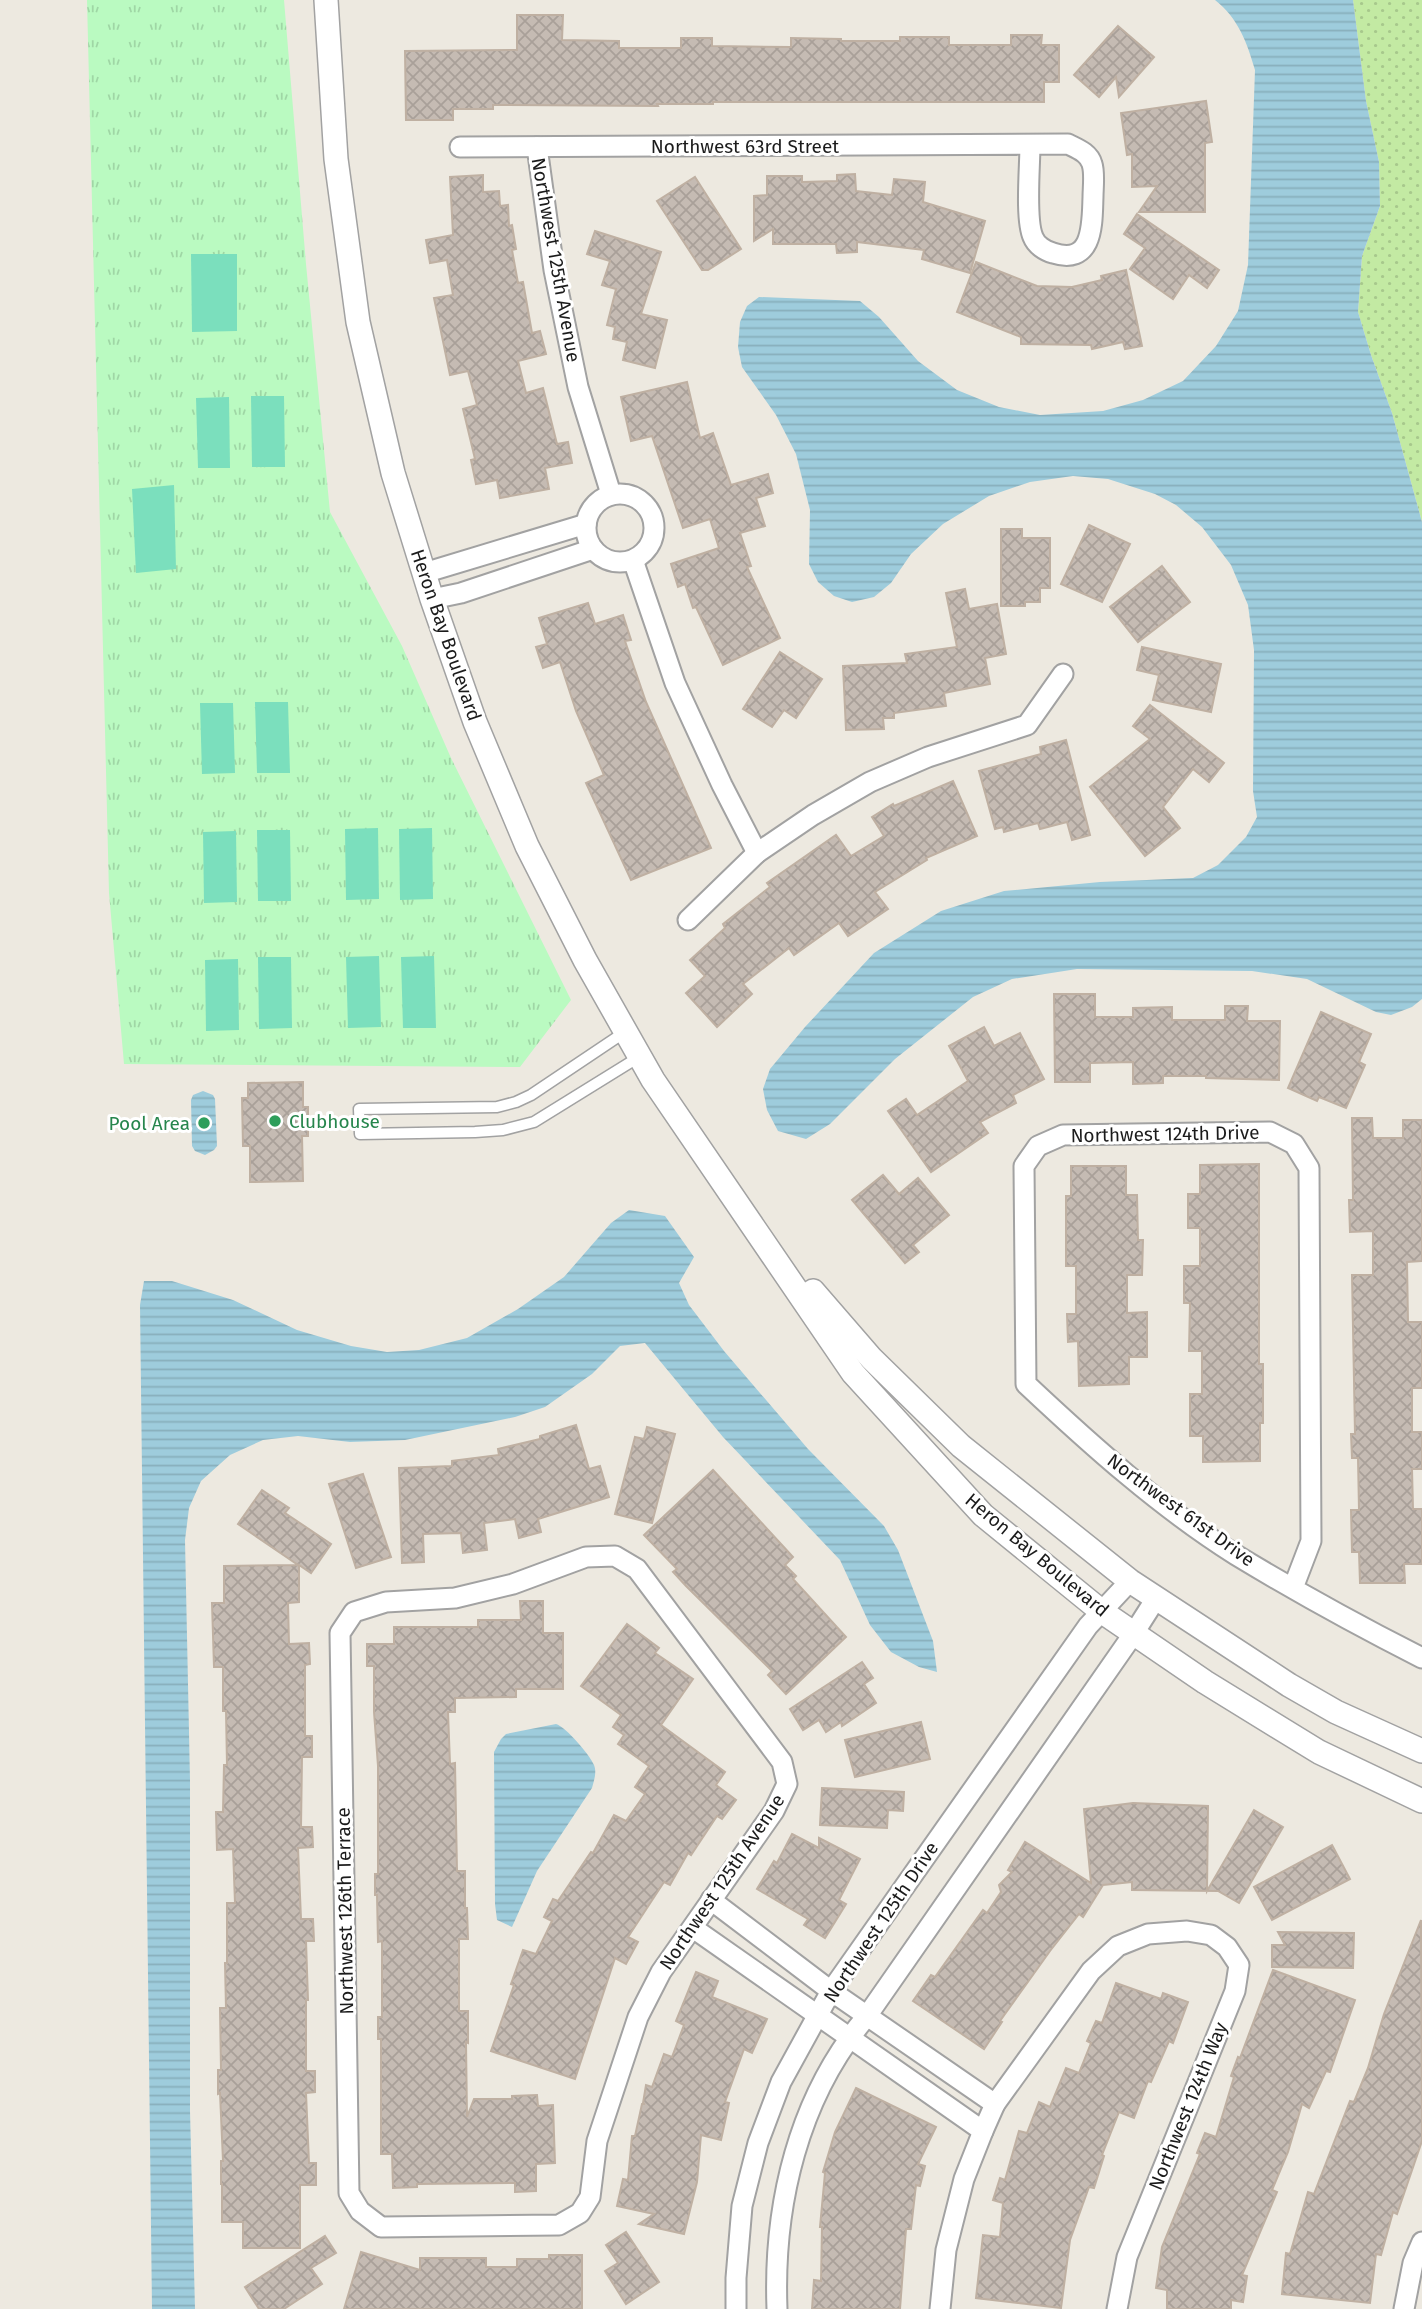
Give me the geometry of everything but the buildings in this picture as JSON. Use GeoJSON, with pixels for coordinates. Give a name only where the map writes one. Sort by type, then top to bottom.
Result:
{"type":"FeatureCollection","features":[{"type":"Feature","properties":{"kind":"street","name":"Heron Bay Boulevard"},"geometry":{"type":"LineString","coordinates":[[326,0],[336,159],[358,322],[393,473],[432,600],[475,722],[527,846],[585,960],[653,1080],[743,1208],[853,1373],[983,1515],[1101,1611],[1205,1682],[1318,1752],[1422,1801]]}},
{"type":"Feature","properties":{"kind":"street","name":"Northwest 63rd Street"},"geometry":{"type":"LineString","coordinates":[[460,147],[1068,144],[1083,151],[1093,165],[1092,232],[1085,248],[1074,255],[1057,255],[1044,251],[1033,238],[1030,220],[1030,145]]}},
{"type":"Feature","properties":{"kind":"street","name":"Northwest 125th Avenue"},"geometry":{"type":"LineString","coordinates":[[537,147],[554,270],[576,374],[611,495]]}},
{"type":"Feature","properties":{"kind":"street"},"geometry":{"type":"LineString","coordinates":[[622,493],[634,496],[644,502],[651,511],[654,534],[643,554],[633,560],[611,561],[593,549],[588,539],[586,524],[593,507],[611,495],[622,493]]}},
{"type":"Feature","properties":{"kind":"street"},"geometry":{"type":"LineString","coordinates":[[424,573],[586,524]]}},
{"type":"Feature","properties":{"kind":"street"},"geometry":{"type":"LineString","coordinates":[[432,600],[593,549]]}},
{"type":"Feature","properties":{"kind":"street"},"geometry":{"type":"LineString","coordinates":[[633,560],[675,683],[722,785],[757,852]]}},
{"type":"Feature","properties":{"kind":"street"},"geometry":{"type":"LineString","coordinates":[[688,920],[757,852],[870,782],[928,757],[1027,725],[1063,674]]}},
{"type":"Feature","properties":{"kind":"street","name":"Northwest 124th Drive"},"geometry":{"type":"LineString","coordinates":[[1026,1384],[1024,1167],[1038,1146],[1063,1136],[1270,1132],[1294,1144],[1309,1168],[1311,1541],[1293,1588]]}},
{"type":"Feature","properties":{"kind":"street","name":"Heron Bay Boulevard"},"geometry":{"type":"LineString","coordinates":[[743,1208],[870,1358],[961,1446],[1155,1600],[1336,1712],[1422,1751]]}},
{"type":"Feature","properties":{"kind":"street","name":"Northwest 61st Drive"},"geometry":{"type":"LineString","coordinates":[[1026,1384],[1078,1433],[1145,1489],[1235,1554],[1350,1622],[1422,1658]]}},
{"type":"Feature","properties":{"kind":"street","name":"Northwest 125th Avenue"},"geometry":{"type":"LineString","coordinates":[[354,1612],[386,1602],[455,1598],[513,1584],[586,1557],[615,1556],[636,1569],[782,1762],[787,1784],[774,1811],[661,1972],[638,2017],[597,2141],[590,2197],[580,2213]]}},
{"type":"Feature","properties":{"kind":"street","name":"Northwest 125th Drive"},"geometry":{"type":"LineString","coordinates":[[736,2309],[736,2278],[743,2206],[758,2143],[780,2082],[831,1991],[1088,1626],[1130,1581]]}},
{"type":"Feature","properties":{"kind":"street","name":"Northwest 125th Drive"},"geometry":{"type":"LineString","coordinates":[[777,2309],[776,2279],[781,2210],[796,2147],[816,2092],[849,2037],[867,2016],[1155,1600]]}},
{"type":"Feature","properties":{"kind":"street","name":"Northwest 126th Terrace"},"geometry":{"type":"LineString","coordinates":[[354,1612],[340,1633],[349,2193],[360,2211],[381,2227],[559,2225],[580,2213]]}},
{"type":"Feature","properties":{"kind":"street"},"geometry":{"type":"LineString","coordinates":[[711,1900],[831,1991],[995,2104],[964,2179],[946,2250],[940,2309]]}},
{"type":"Feature","properties":{"kind":"street"},"geometry":{"type":"LineString","coordinates":[[693,1928],[983,2131]]}},
{"type":"Feature","properties":{"kind":"street","name":"Northwest 124th Way"},"geometry":{"type":"LineString","coordinates":[[995,2104],[1091,1971],[1118,1946],[1148,1934],[1187,1931],[1211,1935],[1227,1947],[1239,1965],[1235,1990],[1127,2257],[1117,2309]]}},
{"type":"Feature","properties":{"kind":"street"},"geometry":{"type":"LineString","coordinates":[[1404,2309],[1413,2263],[1422,2242]]}},
{"type":"Feature","properties":{"kind":"lane"},"geometry":{"type":"LineString","coordinates":[[626,1031],[531,1095],[516,1102],[497,1107],[359,1109],[360,1134],[475,1132],[503,1130],[534,1122],[640,1056]]}},
{"type":"Feature","properties":{"kind":"green space"},"geometry":{"type":"Polygon","coordinates":[[[87,0],[284,0],[330,512],[402,646],[451,758],[571,1000],[520,1067],[124,1064],[109,893],[87,0]]]}},
{"type":"Feature","properties":{"kind":"green space"},"geometry":{"type":"Polygon","coordinates":[[[1353,0],[1422,0],[1422,522],[1392,413],[1358,312],[1362,256],[1380,206],[1379,162],[1366,101],[1353,0]]]}},
{"type":"Feature","properties":{"kind":"green space"},"geometry":{"type":"Polygon","coordinates":[[[191,254],[237,254],[237,331],[192,332],[191,254]]]}},
{"type":"Feature","properties":{"kind":"green space"},"geometry":{"type":"Polygon","coordinates":[[[251,396],[284,396],[285,467],[252,467],[251,396]]]}},
{"type":"Feature","properties":{"kind":"green space"},"geometry":{"type":"Polygon","coordinates":[[[229,397],[230,468],[198,468],[196,398],[229,397]]]}},
{"type":"Feature","properties":{"kind":"green space"},"geometry":{"type":"Polygon","coordinates":[[[174,485],[176,569],[136,573],[132,489],[174,485]]]}},
{"type":"Feature","properties":{"kind":"green space"},"geometry":{"type":"Polygon","coordinates":[[[255,702],[288,702],[290,773],[257,773],[255,702]]]}},
{"type":"Feature","properties":{"kind":"green space"},"geometry":{"type":"Polygon","coordinates":[[[200,703],[233,703],[235,773],[202,774],[200,703]]]}},
{"type":"Feature","properties":{"kind":"green space"},"geometry":{"type":"Polygon","coordinates":[[[378,828],[379,899],[346,900],[345,829],[378,828]]]}},
{"type":"Feature","properties":{"kind":"green space"},"geometry":{"type":"Polygon","coordinates":[[[432,828],[433,899],[400,900],[399,829],[432,828]]]}},
{"type":"Feature","properties":{"kind":"green space"},"geometry":{"type":"Polygon","coordinates":[[[257,830],[290,830],[291,901],[258,901],[257,830]]]}},
{"type":"Feature","properties":{"kind":"green space"},"geometry":{"type":"Polygon","coordinates":[[[236,831],[237,902],[204,903],[203,832],[236,831]]]}},
{"type":"Feature","properties":{"kind":"green space"},"geometry":{"type":"Polygon","coordinates":[[[379,956],[381,1027],[348,1028],[346,957],[379,956]]]}},
{"type":"Feature","properties":{"kind":"green space"},"geometry":{"type":"Polygon","coordinates":[[[434,956],[436,1028],[403,1028],[401,957],[434,956]]]}},
{"type":"Feature","properties":{"kind":"green space"},"geometry":{"type":"Polygon","coordinates":[[[258,957],[291,957],[292,1028],[259,1029],[258,957]]]}},
{"type":"Feature","properties":{"kind":"green space"},"geometry":{"type":"Polygon","coordinates":[[[238,959],[239,1030],[206,1031],[205,960],[238,959]]]}},
{"type":"Feature","properties":{"kind":"water"},"geometry":{"type":"Polygon","coordinates":[[[1215,0],[1353,0],[1366,101],[1379,162],[1380,206],[1362,256],[1358,312],[1392,413],[1422,522],[1422,999],[1412,1007],[1391,1015],[1376,1012],[1307,979],[1252,971],[1077,969],[1012,979],[973,997],[895,1059],[830,1124],[806,1139],[778,1131],[767,1110],[763,1089],[770,1069],[874,953],[941,911],[1004,891],[1100,882],[1193,878],[1218,865],[1246,837],[1257,817],[1253,791],[1254,650],[1248,605],[1231,565],[1202,527],[1176,505],[1155,494],[1108,479],[1073,476],[1030,482],[989,496],[943,524],[911,554],[891,583],[874,597],[852,602],[834,596],[818,582],[809,564],[810,510],[796,454],[776,415],[742,367],[738,347],[740,322],[747,306],[759,297],[860,301],[879,317],[918,361],[957,390],[999,407],[1040,415],[1103,411],[1143,400],[1183,381],[1216,346],[1238,311],[1248,265],[1255,70],[1241,31],[1215,0]]]}},
{"type":"Feature","properties":{"kind":"water","name":"Pool Area"},"geometry":{"type":"Polygon","coordinates":[[[203,1091],[213,1095],[215,1099],[217,1146],[205,1155],[195,1151],[192,1146],[191,1100],[193,1095],[203,1091]]]}},
{"type":"Feature","properties":{"kind":"water"},"geometry":{"type":"Polygon","coordinates":[[[629,1210],[665,1216],[694,1257],[679,1283],[689,1305],[724,1351],[808,1449],[884,1526],[898,1550],[933,1641],[937,1672],[919,1667],[891,1652],[870,1625],[840,1560],[723,1437],[645,1343],[620,1346],[592,1374],[545,1407],[515,1417],[405,1440],[350,1442],[298,1436],[263,1440],[230,1455],[201,1481],[189,1508],[185,1540],[190,1780],[190,2111],[195,2309],[152,2309],[140,1305],[144,1281],[172,1281],[233,1300],[297,1330],[351,1346],[387,1352],[419,1350],[467,1338],[518,1309],[564,1277],[611,1223],[629,1210]]]}},
{"type":"Feature","properties":{"kind":"water"},"geometry":{"type":"Polygon","coordinates":[[[556,1724],[571,1736],[592,1760],[595,1768],[594,1779],[592,1788],[537,1871],[512,1927],[497,1920],[495,1904],[494,1752],[506,1734],[556,1724]]]}},
{"type":"Feature","properties":{"kind":"place","name":"Clubhouse"},"geometry":{"type":"Point","coordinates":[275,1121]}},
{"type":"Feature","properties":{"kind":"place","name":"Pool Area"},"geometry":{"type":"Point","coordinates":[204,1123]}}]}
